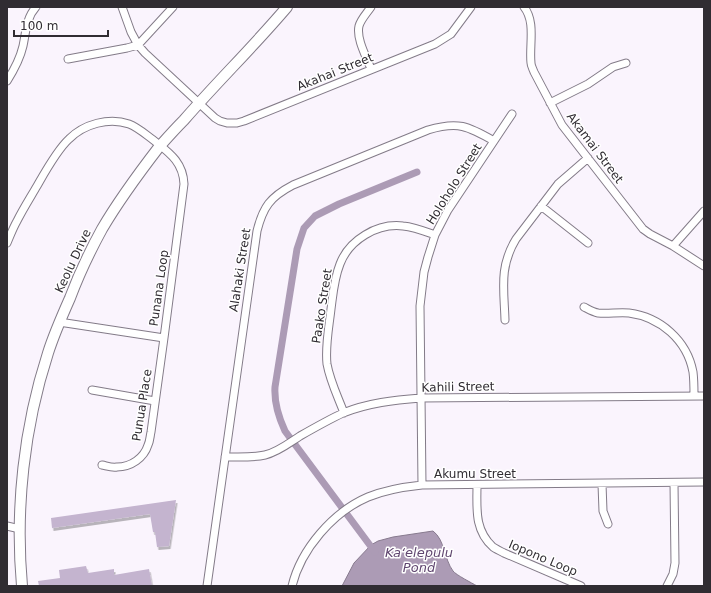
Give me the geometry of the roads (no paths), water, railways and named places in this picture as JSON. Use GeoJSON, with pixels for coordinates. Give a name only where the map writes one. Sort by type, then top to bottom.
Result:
{"type":"FeatureCollection","features":[{"type":"Feature","properties":{"kind":"main road","name":"Keolu Drive"},"geometry":{"type":"LineString","coordinates":[[22,586],[20,529],[22,487],[32,417],[48,353],[81,269],[102,229],[136,178],[160,146],[286,7]]}},
{"type":"Feature","properties":{"kind":"street"},"geometry":{"type":"LineString","coordinates":[[7,81],[20,56],[28,19],[36,7]]}},
{"type":"Feature","properties":{"kind":"street","name":"Akahai Street"},"geometry":{"type":"LineString","coordinates":[[122,7],[131,32],[138,45],[145,53],[215,118],[227,123],[237,124],[435,44],[454,31],[471,7]]}},
{"type":"Feature","properties":{"kind":"street"},"geometry":{"type":"LineString","coordinates":[[68,59],[138,45],[173,7]]}},
{"type":"Feature","properties":{"kind":"street"},"geometry":{"type":"LineString","coordinates":[[371,7],[363,18],[358,33],[371,69]]}},
{"type":"Feature","properties":{"kind":"street","name":"Akamai Street"},"geometry":{"type":"LineString","coordinates":[[526,8],[531,28],[531,64],[562,125],[643,229],[704,266]]}},
{"type":"Feature","properties":{"kind":"street"},"geometry":{"type":"LineString","coordinates":[[550,103],[588,84],[613,67],[626,63]]}},
{"type":"Feature","properties":{"kind":"street","name":"Holoholo Street"},"geometry":{"type":"LineString","coordinates":[[422,485],[420,328],[424,272],[435,235],[448,210],[512,114]]}},
{"type":"Feature","properties":{"kind":"street","name":"Punana Loop"},"geometry":{"type":"LineString","coordinates":[[7,243],[17,220],[60,150],[78,131],[86,127],[96,123],[117,121],[128,124],[136,128],[160,146],[178,162],[184,176],[184,184],[164,338],[59,322]]}},
{"type":"Feature","properties":{"kind":"street","name":"Alahaki Street"},"geometry":{"type":"LineString","coordinates":[[207,586],[257,231],[261,215],[270,202],[282,191],[293,185],[428,130],[451,125],[461,126],[471,128],[494,142]]}},
{"type":"Feature","properties":{"kind":"street"},"geometry":{"type":"LineString","coordinates":[[504,320],[503,278],[510,248],[558,184],[588,158]]}},
{"type":"Feature","properties":{"kind":"street"},"geometry":{"type":"LineString","coordinates":[[541,206],[588,243]]}},
{"type":"Feature","properties":{"kind":"street"},"geometry":{"type":"LineString","coordinates":[[673,246],[704,210]]}},
{"type":"Feature","properties":{"kind":"street","name":"Paako Street"},"geometry":{"type":"LineString","coordinates":[[344,413],[330,376],[327,364],[326,348],[336,277],[345,253],[362,236],[384,227],[413,227],[435,235]]}},
{"type":"Feature","properties":{"kind":"street"},"geometry":{"type":"LineString","coordinates":[[584,308],[597,313],[626,313],[639,315],[658,323],[669,330],[677,338],[689,358],[693,370],[694,396]]}},
{"type":"Feature","properties":{"kind":"street","name":"Punua Place"},"geometry":{"type":"LineString","coordinates":[[102,465],[116,468],[134,463],[143,454],[149,444],[164,338]]}},
{"type":"Feature","properties":{"kind":"street"},"geometry":{"type":"LineString","coordinates":[[92,390],[155,400]]}},
{"type":"Feature","properties":{"kind":"street","name":"Kahili Street"},"geometry":{"type":"LineString","coordinates":[[226,457],[265,455],[275,452],[344,413],[362,407],[396,400],[421,398],[704,396]]}},
{"type":"Feature","properties":{"kind":"street","name":"Akumu Street"},"geometry":{"type":"LineString","coordinates":[[292,586],[298,568],[304,557],[325,527],[348,508],[358,502],[386,491],[402,487],[422,485],[704,482]]}},
{"type":"Feature","properties":{"kind":"street"},"geometry":{"type":"LineString","coordinates":[[667,586],[673,574],[675,563],[674,483]]}},
{"type":"Feature","properties":{"kind":"street"},"geometry":{"type":"LineString","coordinates":[[602,484],[603,512],[608,524]]}},
{"type":"Feature","properties":{"kind":"street","name":"Iopono Loop"},"geometry":{"type":"LineString","coordinates":[[477,485],[477,518],[483,535],[493,547],[504,554],[581,586]]}},
{"type":"Feature","properties":{"kind":"street"},"geometry":{"type":"LineString","coordinates":[[7,526],[20,529]]}},
{"type":"Feature","properties":{"kind":"water","name":"Kaʻelepulu Pond"},"geometry":{"type":"Polygon","coordinates":[[[433,531],[440,539],[453,571],[477,586],[342,586],[354,563],[371,545],[378,541],[393,537],[433,531]]]}},
{"type":"Feature","properties":{"kind":"waterway"},"geometry":{"type":"LineString","coordinates":[[375,552],[285,431],[277,409],[275,387],[297,249],[304,228],[315,216],[339,204],[417,172]]}}]}
